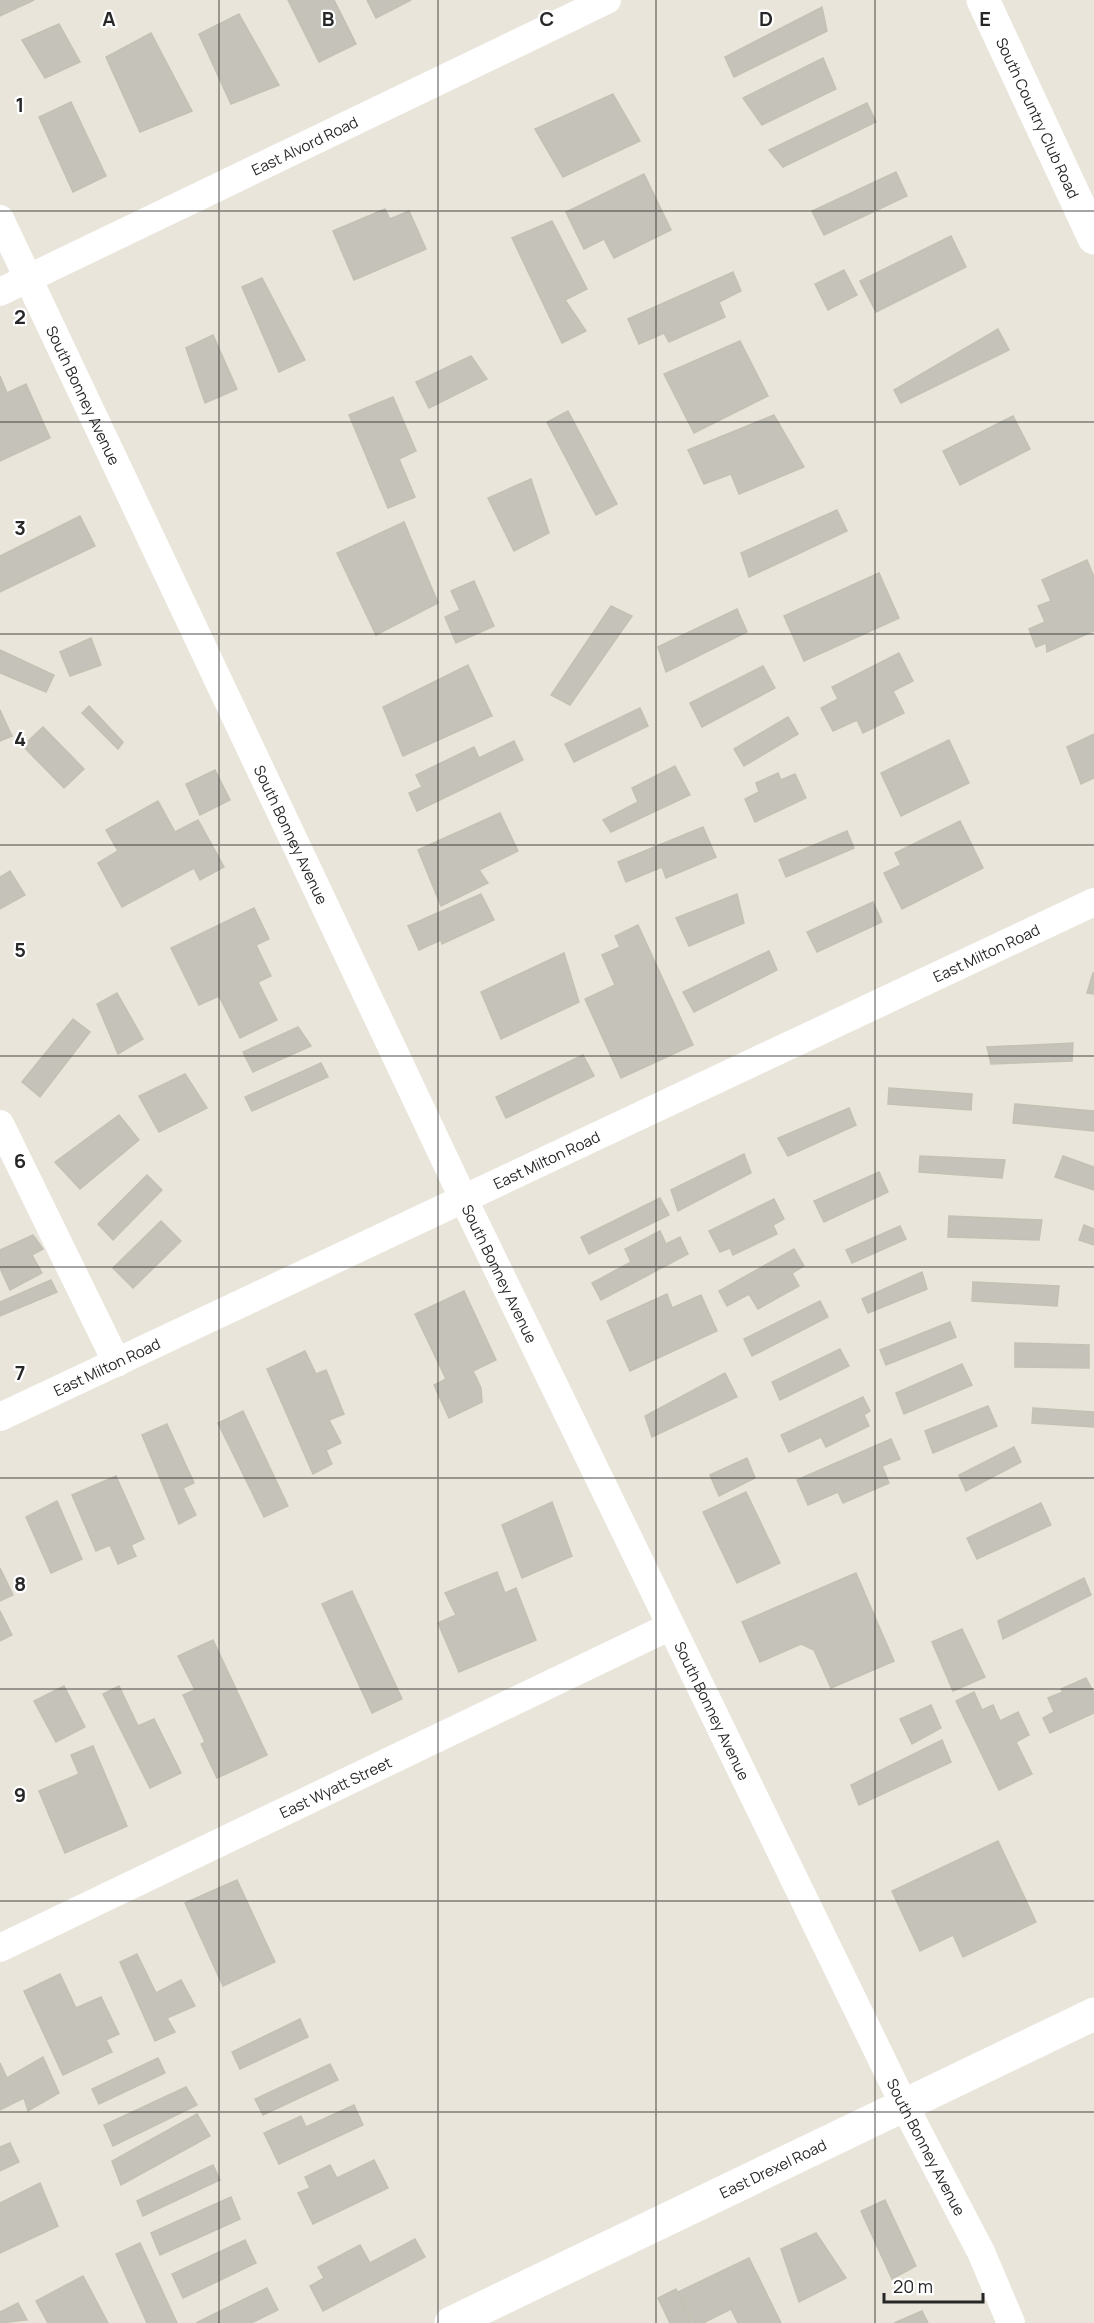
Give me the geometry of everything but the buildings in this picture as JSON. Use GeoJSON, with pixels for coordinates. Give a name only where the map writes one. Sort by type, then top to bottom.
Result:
{"type":"FeatureCollection","features":[{"type":"Feature","properties":{"kind":"street","name":"East Alvord Road"},"geometry":{"type":"LineString","coordinates":[[0,292],[607,0]]}},
{"type":"Feature","properties":{"kind":"street","name":"South Country Club Road"},"geometry":{"type":"LineString","coordinates":[[983,0],[1094,238]]}},
{"type":"Feature","properties":{"kind":"street","name":"South Bonney Avenue"},"geometry":{"type":"LineString","coordinates":[[0,219],[464,1200],[904,2105],[981,2252],[1011,2323]]}},
{"type":"Feature","properties":{"kind":"street","name":"East Milton Road"},"geometry":{"type":"LineString","coordinates":[[0,1418],[1094,902]]}},
{"type":"Feature","properties":{"kind":"street"},"geometry":{"type":"LineString","coordinates":[[0,1124],[117,1363]]}},
{"type":"Feature","properties":{"kind":"street","name":"East Wyatt Street"},"geometry":{"type":"LineString","coordinates":[[0,1948],[671,1626]]}},
{"type":"Feature","properties":{"kind":"street","name":"East Drexel Road"},"geometry":{"type":"LineString","coordinates":[[451,2323],[1094,2014]]}}]}
